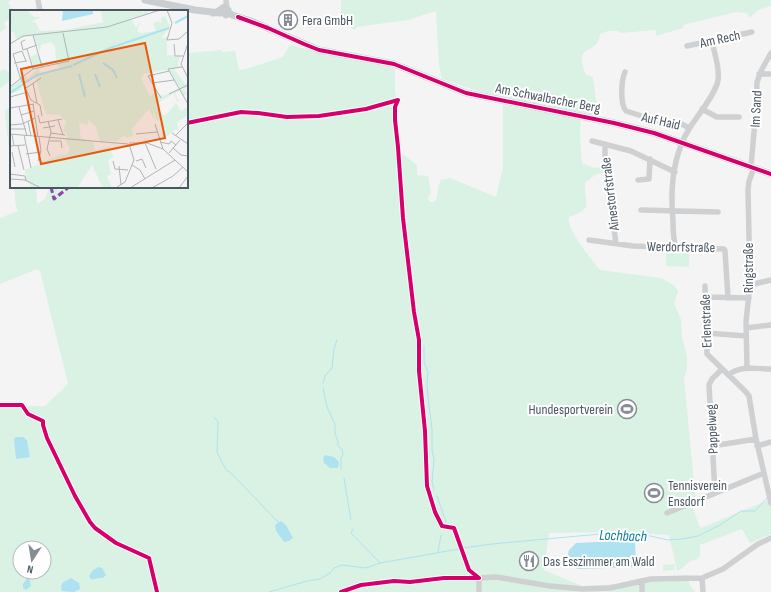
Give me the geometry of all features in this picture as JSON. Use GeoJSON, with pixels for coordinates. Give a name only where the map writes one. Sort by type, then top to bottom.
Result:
{"type":"FeatureCollection","features":[{"type":"Feature","properties":{"kind":"main road","name":"Am Schwalbacher Berg"},"geometry":{"type":"LineString","coordinates":[[145,0],[223,9],[238,17],[257,23],[319,50],[394,64],[466,93],[614,123],[654,133],[771,174]]}},
{"type":"Feature","properties":{"kind":"street"},"geometry":{"type":"LineString","coordinates":[[38,0],[40,10]]}},
{"type":"Feature","properties":{"kind":"street","name":"Am Rech"},"geometry":{"type":"LineString","coordinates":[[687,46],[752,32]]}},
{"type":"Feature","properties":{"kind":"street"},"geometry":{"type":"LineString","coordinates":[[676,248],[674,211],[675,172],[682,143],[689,128],[718,81],[718,71],[712,40]]}},
{"type":"Feature","properties":{"kind":"street","name":"Im Sand"},"geometry":{"type":"LineString","coordinates":[[752,168],[757,82],[759,74],[771,53]]}},
{"type":"Feature","properties":{"kind":"street","name":"Auf Haid"},"geometry":{"type":"LineString","coordinates":[[624,72],[622,79],[622,92],[623,106],[626,112],[667,124],[680,123],[689,128]]}},
{"type":"Feature","properties":{"kind":"street"},"geometry":{"type":"LineString","coordinates":[[759,74],[771,74]]}},
{"type":"Feature","properties":{"kind":"street"},"geometry":{"type":"LineString","coordinates":[[702,109],[717,117],[739,117]]}},
{"type":"Feature","properties":{"kind":"street"},"geometry":{"type":"LineString","coordinates":[[592,141],[631,150],[675,172]]}},
{"type":"Feature","properties":{"kind":"street","name":"Ainestorfstraße"},"geometry":{"type":"LineString","coordinates":[[605,144],[605,158],[616,244]]}},
{"type":"Feature","properties":{"kind":"street"},"geometry":{"type":"LineString","coordinates":[[638,180],[649,178],[650,159]]}},
{"type":"Feature","properties":{"kind":"street","name":"Ringstraße"},"geometry":{"type":"LineString","coordinates":[[747,368],[746,328],[750,285],[748,189],[752,168]]}},
{"type":"Feature","properties":{"kind":"street"},"geometry":{"type":"LineString","coordinates":[[641,210],[718,212]]}},
{"type":"Feature","properties":{"kind":"street","name":"Werdorfstraße"},"geometry":{"type":"LineString","coordinates":[[589,240],[633,246],[724,249],[726,250],[728,298]]}},
{"type":"Feature","properties":{"kind":"street"},"geometry":{"type":"LineString","coordinates":[[750,285],[771,280]]}},
{"type":"Feature","properties":{"kind":"street","name":"Erlenstraße"},"geometry":{"type":"LineString","coordinates":[[705,286],[707,354],[748,394],[757,446],[771,503]]}},
{"type":"Feature","properties":{"kind":"street"},"geometry":{"type":"LineString","coordinates":[[706,297],[749,298]]}},
{"type":"Feature","properties":{"kind":"street"},"geometry":{"type":"LineString","coordinates":[[746,328],[771,325]]}},
{"type":"Feature","properties":{"kind":"street"},"geometry":{"type":"LineString","coordinates":[[706,334],[746,336]]}},
{"type":"Feature","properties":{"kind":"street"},"geometry":{"type":"LineString","coordinates":[[729,375],[733,372],[747,368],[771,369]]}},
{"type":"Feature","properties":{"kind":"street","name":"Pappelweg"},"geometry":{"type":"LineString","coordinates":[[715,493],[709,385],[722,369]]}},
{"type":"Feature","properties":{"kind":"street"},"geometry":{"type":"LineString","coordinates":[[712,446],[756,439]]}},
{"type":"Feature","properties":{"kind":"street"},"geometry":{"type":"LineString","coordinates":[[757,446],[771,442]]}},
{"type":"Feature","properties":{"kind":"street"},"geometry":{"type":"LineString","coordinates":[[667,513],[764,473]]}},
{"type":"Feature","properties":{"kind":"street"},"geometry":{"type":"LineString","coordinates":[[479,592],[479,578],[496,577],[550,586],[583,589],[616,587],[642,580],[702,578],[722,569],[758,544],[771,538]]}},
{"type":"Feature","properties":{"kind":"street"},"geometry":{"type":"LineString","coordinates":[[702,578],[703,592]]}},
{"type":"Feature","properties":{"kind":"street"},"geometry":{"type":"LineString","coordinates":[[642,580],[642,592]]}},
{"type":"Feature","properties":{"kind":"green space"},"geometry":{"type":"Polygon","coordinates":[[[0,0],[11,0],[8,2],[12,10],[10,10],[10,19],[4,23],[6,28],[0,32],[0,0]]]}},
{"type":"Feature","properties":{"kind":"green space"},"geometry":{"type":"Polygon","coordinates":[[[341,0],[771,0],[771,6],[758,10],[750,18],[747,13],[736,12],[683,25],[683,28],[656,36],[656,30],[620,33],[618,31],[608,31],[600,34],[595,45],[587,50],[582,57],[582,64],[586,75],[593,77],[598,114],[594,115],[582,113],[580,138],[582,163],[594,168],[602,167],[603,173],[595,175],[585,183],[585,208],[583,211],[569,217],[569,222],[571,229],[580,244],[600,270],[661,278],[674,285],[678,291],[674,304],[681,319],[682,338],[687,356],[687,369],[684,379],[696,503],[692,506],[699,525],[701,528],[771,499],[771,534],[750,543],[742,529],[700,545],[700,555],[697,559],[691,561],[677,571],[669,535],[618,532],[549,533],[544,570],[582,586],[618,584],[640,578],[688,575],[689,583],[695,592],[0,592],[0,406],[45,406],[68,384],[40,271],[37,269],[0,284],[0,218],[18,211],[16,207],[14,188],[36,188],[37,204],[46,197],[48,188],[58,188],[60,191],[64,188],[188,188],[189,53],[222,50],[222,52],[235,51],[239,70],[283,57],[289,46],[293,45],[321,54],[395,68],[397,105],[396,120],[401,144],[401,154],[417,165],[417,175],[428,176],[431,193],[428,198],[430,202],[435,202],[441,180],[450,178],[496,197],[503,168],[503,105],[521,108],[521,100],[484,93],[442,79],[439,65],[436,11],[408,20],[357,27],[355,30],[341,23],[341,0]]]}},
{"type":"Feature","properties":{"kind":"green space"},"geometry":{"type":"Polygon","coordinates":[[[5,69],[10,75],[10,81],[0,89],[0,71],[5,69]]]}},
{"type":"Feature","properties":{"kind":"green space"},"geometry":{"type":"Polygon","coordinates":[[[10,108],[10,158],[5,115],[5,110],[10,108]]]}},
{"type":"Feature","properties":{"kind":"green space"},"geometry":{"type":"Polygon","coordinates":[[[666,250],[689,250],[689,267],[666,266],[666,250]]]}},
{"type":"Feature","properties":{"kind":"green space"},"geometry":{"type":"Polygon","coordinates":[[[674,564],[675,570],[663,571],[663,565],[674,564]]]}},
{"type":"Feature","properties":{"kind":"water"},"geometry":{"type":"Polygon","coordinates":[[[16,437],[23,437],[27,440],[30,457],[16,459],[14,439],[16,437]]]}},
{"type":"Feature","properties":{"kind":"water"},"geometry":{"type":"Polygon","coordinates":[[[325,455],[334,457],[339,462],[338,468],[330,468],[324,463],[323,458],[325,455]]]}},
{"type":"Feature","properties":{"kind":"water"},"geometry":{"type":"Polygon","coordinates":[[[281,521],[286,525],[293,538],[289,541],[284,542],[276,531],[275,525],[281,521]]]}},
{"type":"Feature","properties":{"kind":"water"},"geometry":{"type":"Polygon","coordinates":[[[635,540],[636,567],[578,569],[571,564],[568,559],[569,550],[576,543],[635,540]]]}},
{"type":"Feature","properties":{"kind":"water"},"geometry":{"type":"Polygon","coordinates":[[[98,567],[102,568],[106,575],[103,578],[91,579],[89,576],[92,571],[98,567]]]}},
{"type":"Feature","properties":{"kind":"water"},"geometry":{"type":"Polygon","coordinates":[[[71,578],[79,583],[80,589],[74,592],[62,591],[62,583],[71,578]]]}},
{"type":"Feature","properties":{"kind":"water"},"geometry":{"type":"Polygon","coordinates":[[[26,580],[30,580],[31,586],[26,590],[23,588],[23,584],[26,580]]]}},
{"type":"Feature","properties":{"kind":"waterway"},"geometry":{"type":"LineString","coordinates":[[323,383],[325,376],[332,368],[334,349],[337,340]]}},
{"type":"Feature","properties":{"kind":"waterway"},"geometry":{"type":"LineString","coordinates":[[424,346],[424,362],[428,372],[427,384],[432,429],[432,450],[434,459],[432,482],[434,490]]}},
{"type":"Feature","properties":{"kind":"waterway"},"geometry":{"type":"LineString","coordinates":[[323,388],[327,407],[335,424],[335,434],[338,441],[338,446],[342,449],[343,455],[341,458],[341,469]]}},
{"type":"Feature","properties":{"kind":"waterway"},"geometry":{"type":"LineString","coordinates":[[214,417],[218,422],[217,452],[226,470],[230,472],[279,523]]}},
{"type":"Feature","properties":{"kind":"waterway"},"geometry":{"type":"LineString","coordinates":[[344,478],[351,520]]}},
{"type":"Feature","properties":{"kind":"waterway"},"geometry":{"type":"LineString","coordinates":[[437,496],[446,522]]}},
{"type":"Feature","properties":{"kind":"waterway","name":"Lochbach"},"geometry":{"type":"LineString","coordinates":[[463,548],[611,533],[637,533],[668,540],[682,539],[698,536],[720,525],[741,511],[755,511],[767,498]]}},
{"type":"Feature","properties":{"kind":"waterway"},"geometry":{"type":"LineString","coordinates":[[353,529],[351,533],[380,563]]}},
{"type":"Feature","properties":{"kind":"waterway"},"geometry":{"type":"LineString","coordinates":[[438,552],[441,535]]}},
{"type":"Feature","properties":{"kind":"waterway","name":"Lochbach"},"geometry":{"type":"LineString","coordinates":[[269,592],[307,581],[320,579],[330,573],[334,568],[342,565],[366,568],[380,563],[459,549]]}},
{"type":"Feature","properties":{"kind":"marked path"},"geometry":{"type":"LineString","coordinates":[[51,188],[54,199],[68,188]]}},
{"type":"Feature","properties":{"kind":"cycle path"},"geometry":{"type":"LineString","coordinates":[[238,17],[319,50],[394,64],[466,93],[614,123],[654,133],[771,174]]}},
{"type":"Feature","properties":{"kind":"cycle path"},"geometry":{"type":"LineString","coordinates":[[398,100],[395,107],[395,120],[403,218],[414,312],[419,340],[419,371],[425,431],[427,486],[435,512],[442,526],[454,528],[469,570],[479,578]]}},
{"type":"Feature","properties":{"kind":"cycle path"},"geometry":{"type":"LineString","coordinates":[[188,123],[241,112],[287,117],[319,116],[366,109],[398,100]]}},
{"type":"Feature","properties":{"kind":"cycle path"},"geometry":{"type":"LineString","coordinates":[[0,405],[22,405],[28,414],[43,421],[47,438],[75,496],[90,522],[95,528],[116,543],[149,558],[157,592]]}},
{"type":"Feature","properties":{"kind":"cycle path"},"geometry":{"type":"LineString","coordinates":[[341,592],[361,585],[394,581],[410,582],[444,578],[479,578]]}},
{"type":"Feature","properties":{"kind":"place","name":"Fera GmbH"},"geometry":{"type":"Point","coordinates":[288,20]}},
{"type":"Feature","properties":{"kind":"place","name":"Hundesportverein"},"geometry":{"type":"Point","coordinates":[627,409]}},
{"type":"Feature","properties":{"kind":"place","name":"Tennisverein Ensdorf"},"geometry":{"type":"Point","coordinates":[654,493]}},
{"type":"Feature","properties":{"kind":"place","name":"Das Esszimmer am Wald"},"geometry":{"type":"Point","coordinates":[529,561]}}]}
